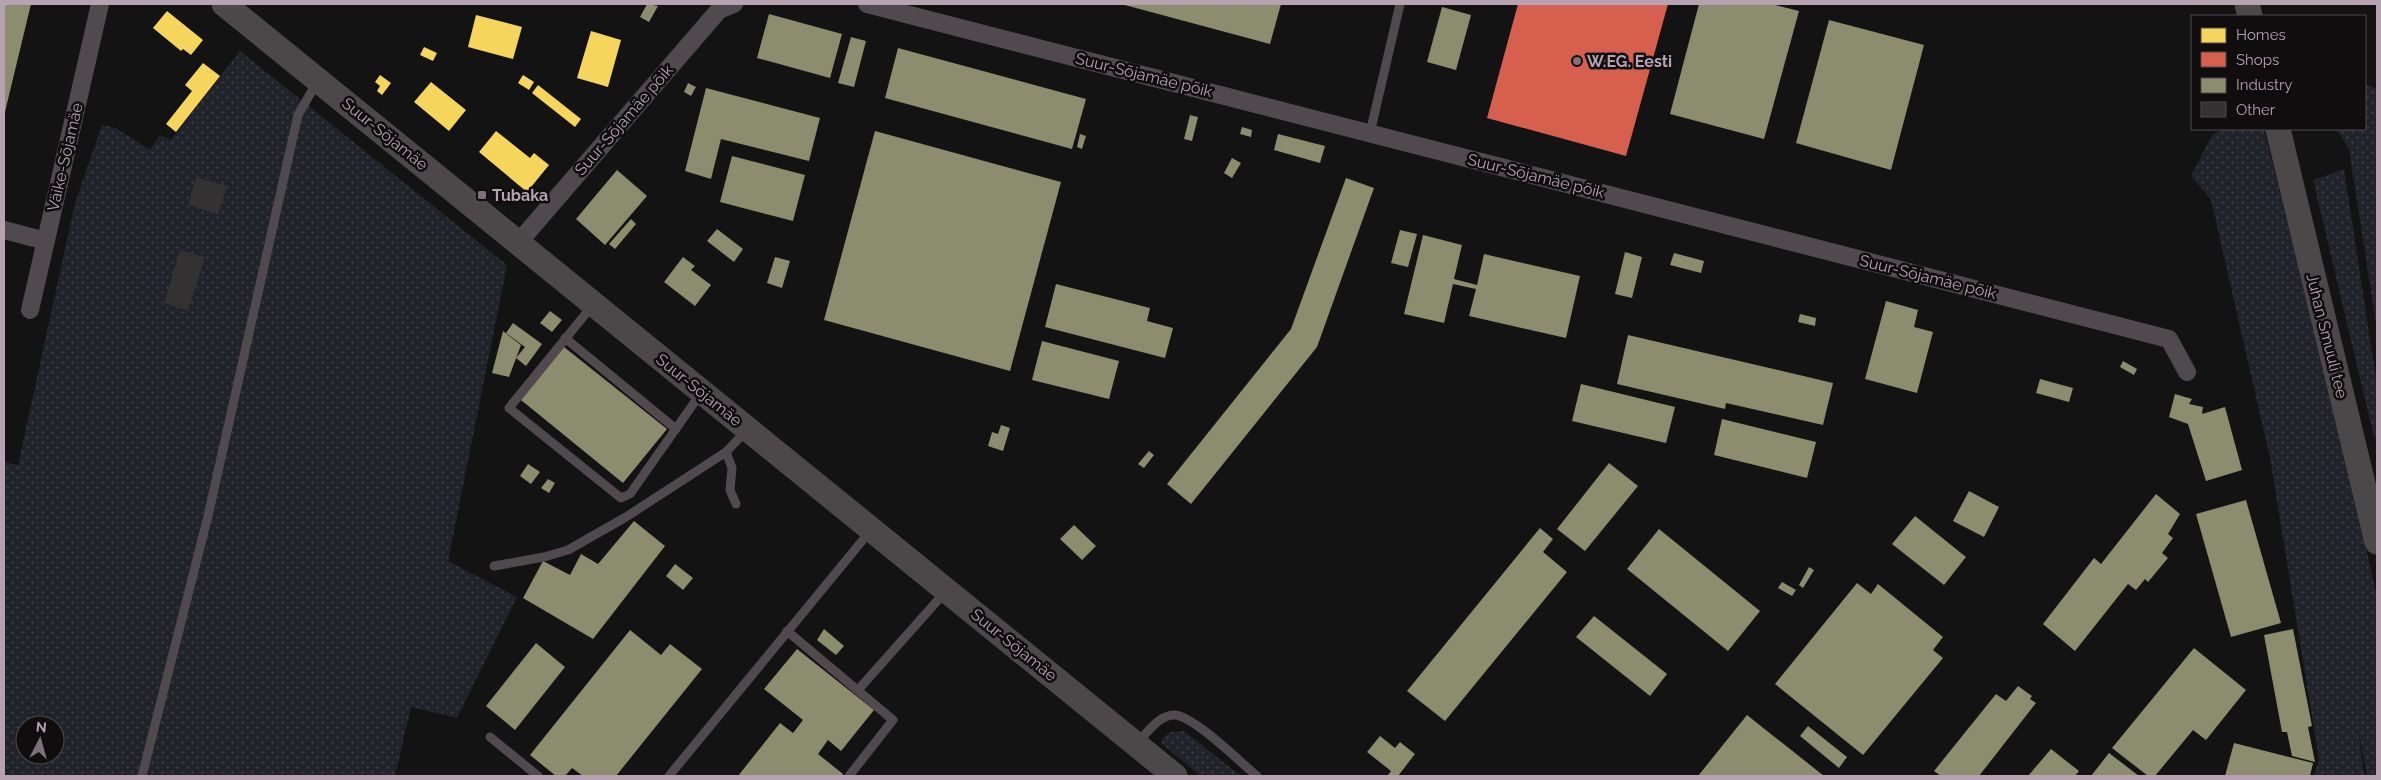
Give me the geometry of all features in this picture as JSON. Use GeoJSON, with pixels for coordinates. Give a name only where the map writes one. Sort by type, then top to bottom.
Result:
{"type":"FeatureCollection","features":[{"type":"Feature","properties":{"kind":"main road","name":"Suur-Sõjamäe"},"geometry":{"type":"LineString","coordinates":[[224,4],[1175,776]]}},
{"type":"Feature","properties":{"kind":"main road","name":"Juhan Smuuli tee"},"geometry":{"type":"LineString","coordinates":[[2278,130],[2377,542]]}},
{"type":"Feature","properties":{"kind":"street","name":"Väike-Sõjamäe"},"geometry":{"type":"LineString","coordinates":[[30,310],[100,4]]}},
{"type":"Feature","properties":{"kind":"street","name":"Suur-Sõjamäe põik"},"geometry":{"type":"LineString","coordinates":[[518,242],[719,10],[734,4]]}},
{"type":"Feature","properties":{"kind":"street","name":"Suur-Sõjamäe põik"},"geometry":{"type":"LineString","coordinates":[[867,4],[2169,339],[2187,372]]}},
{"type":"Feature","properties":{"kind":"street"},"geometry":{"type":"LineString","coordinates":[[4,230],[46,241]]}},
{"type":"Feature","properties":{"kind":"lane"},"geometry":{"type":"LineString","coordinates":[[1370,133],[1400,4]]}},
{"type":"Feature","properties":{"kind":"lane"},"geometry":{"type":"LineString","coordinates":[[142,776],[208,516],[298,115],[318,80]]}},
{"type":"Feature","properties":{"kind":"lane"},"geometry":{"type":"LineString","coordinates":[[593,304],[510,408],[621,498],[630,494],[702,392]]}},
{"type":"Feature","properties":{"kind":"lane"},"geometry":{"type":"LineString","coordinates":[[565,338],[676,429]]}},
{"type":"Feature","properties":{"kind":"lane"},"geometry":{"type":"LineString","coordinates":[[494,566],[568,550],[626,517],[726,452],[748,429]]}},
{"type":"Feature","properties":{"kind":"lane"},"geometry":{"type":"LineString","coordinates":[[726,452],[732,468],[730,490],[736,504]]}},
{"type":"Feature","properties":{"kind":"lane"},"geometry":{"type":"LineString","coordinates":[[669,776],[871,530]]}},
{"type":"Feature","properties":{"kind":"lane"},"geometry":{"type":"LineString","coordinates":[[858,690],[946,590]]}},
{"type":"Feature","properties":{"kind":"lane"},"geometry":{"type":"LineString","coordinates":[[788,631],[893,720],[849,776]]}},
{"type":"Feature","properties":{"kind":"lane"},"geometry":{"type":"LineString","coordinates":[[1136,744],[1158,721],[1173,715],[1191,720],[1257,776]]}},
{"type":"Feature","properties":{"kind":"lane"},"geometry":{"type":"LineString","coordinates":[[490,737],[538,776]]}},
{"type":"Feature","properties":{"kind":"shaded area"},"geometry":{"type":"Polygon","coordinates":[[[240,51],[507,265],[448,561],[517,597],[457,718],[411,707],[395,776],[4,776],[4,462],[18,465],[75,203],[102,125],[116,128],[150,150],[160,135],[171,140],[240,51]]]}},
{"type":"Feature","properties":{"kind":"shaded area"},"geometry":{"type":"Polygon","coordinates":[[[2366,84],[2377,89],[2377,330],[2349,149],[2339,133],[2334,130],[2366,130],[2366,84]]]}},
{"type":"Feature","properties":{"kind":"shaded area"},"geometry":{"type":"Polygon","coordinates":[[[2219,130],[2264,130],[2346,457],[2377,597],[2377,776],[2367,776],[2358,727],[2364,776],[2314,776],[2319,759],[2270,458],[2211,200],[2191,176],[2211,137],[2219,130]]]}},
{"type":"Feature","properties":{"kind":"shaded area"},"geometry":{"type":"Polygon","coordinates":[[[2344,169],[2377,385],[2377,442],[2373,433],[2313,180],[2344,169]]]}},
{"type":"Feature","properties":{"kind":"shaded area"},"geometry":{"type":"Polygon","coordinates":[[[1184,731],[1241,776],[1201,776],[1162,744],[1162,739],[1170,732],[1184,731]]]}},
{"type":"Feature","properties":{"kind":"building: Homes"},"geometry":{"type":"Polygon","coordinates":[[[167,11],[203,40],[191,55],[183,49],[181,51],[153,28],[167,11]]]}},
{"type":"Feature","properties":{"kind":"building: Homes"},"geometry":{"type":"Polygon","coordinates":[[[476,15],[522,27],[513,59],[468,47],[476,15]]]}},
{"type":"Feature","properties":{"kind":"building: Homes"},"geometry":{"type":"Polygon","coordinates":[[[591,31],[621,40],[608,87],[577,78],[591,31]]]}},
{"type":"Feature","properties":{"kind":"building: Homes"},"geometry":{"type":"Polygon","coordinates":[[[424,47],[437,53],[433,61],[420,55],[424,47]]]}},
{"type":"Feature","properties":{"kind":"building: Homes"},"geometry":{"type":"Polygon","coordinates":[[[203,63],[220,76],[176,132],[166,124],[192,91],[185,85],[203,63]]]}},
{"type":"Feature","properties":{"kind":"building: Homes"},"geometry":{"type":"Polygon","coordinates":[[[380,75],[391,83],[382,95],[377,91],[380,86],[375,82],[380,75]]]}},
{"type":"Feature","properties":{"kind":"building: Homes"},"geometry":{"type":"Polygon","coordinates":[[[523,75],[534,82],[529,90],[518,83],[523,75]]]}},
{"type":"Feature","properties":{"kind":"building: Homes"},"geometry":{"type":"Polygon","coordinates":[[[431,82],[466,110],[449,131],[414,102],[431,82]]]}},
{"type":"Feature","properties":{"kind":"building: Homes"},"geometry":{"type":"Polygon","coordinates":[[[538,85],[581,119],[575,127],[532,93],[538,85]]]}},
{"type":"Feature","properties":{"kind":"building: Homes"},"geometry":{"type":"Polygon","coordinates":[[[496,131],[530,158],[534,153],[549,165],[527,192],[479,152],[496,131]]]}},
{"type":"Feature","properties":{"kind":"building: Shops","name":"W.EG. Eesti"},"geometry":{"type":"Polygon","coordinates":[[[1518,4],[1668,4],[1626,156],[1487,118],[1518,4]]]}},
{"type":"Feature","properties":{"kind":"building: Industry"},"geometry":{"type":"Polygon","coordinates":[[[4,4],[31,4],[4,116],[4,4]]]}},
{"type":"Feature","properties":{"kind":"building: Industry"},"geometry":{"type":"Polygon","coordinates":[[[647,4],[658,6],[649,22],[640,17],[647,4]]]}},
{"type":"Feature","properties":{"kind":"building: Industry"},"geometry":{"type":"Polygon","coordinates":[[[1121,4],[1281,4],[1270,44],[1121,4]]]}},
{"type":"Feature","properties":{"kind":"building: Industry"},"geometry":{"type":"Polygon","coordinates":[[[1699,4],[1771,4],[1799,11],[1764,139],[1670,114],[1699,4]]]}},
{"type":"Feature","properties":{"kind":"building: Industry"},"geometry":{"type":"Polygon","coordinates":[[[1442,7],[1471,15],[1456,70],[1427,62],[1442,7]]]}},
{"type":"Feature","properties":{"kind":"building: Industry"},"geometry":{"type":"Polygon","coordinates":[[[769,14],[842,34],[830,78],[757,58],[769,14]]]}},
{"type":"Feature","properties":{"kind":"building: Industry"},"geometry":{"type":"Polygon","coordinates":[[[1829,20],[1924,45],[1891,170],[1796,143],[1829,20]]]}},
{"type":"Feature","properties":{"kind":"building: Industry"},"geometry":{"type":"Polygon","coordinates":[[[851,37],[866,41],[854,87],[838,83],[851,37]]]}},
{"type":"Feature","properties":{"kind":"building: Industry"},"geometry":{"type":"Polygon","coordinates":[[[898,48],[1086,99],[1072,149],[885,98],[898,48]]]}},
{"type":"Feature","properties":{"kind":"building: Industry"},"geometry":{"type":"Polygon","coordinates":[[[688,83],[696,87],[691,96],[684,92],[688,83]]]}},
{"type":"Feature","properties":{"kind":"building: Industry"},"geometry":{"type":"Polygon","coordinates":[[[706,88],[820,118],[809,161],[721,139],[711,179],[685,171],[706,88]]]}},
{"type":"Feature","properties":{"kind":"building: Industry"},"geometry":{"type":"Polygon","coordinates":[[[1190,115],[1198,117],[1192,141],[1184,139],[1190,115]]]}},
{"type":"Feature","properties":{"kind":"building: Industry"},"geometry":{"type":"Polygon","coordinates":[[[1242,127],[1252,130],[1251,137],[1240,134],[1242,127]]]}},
{"type":"Feature","properties":{"kind":"building: Industry"},"geometry":{"type":"Polygon","coordinates":[[[875,131],[1061,182],[1010,371],[824,320],[875,131]]]}},
{"type":"Feature","properties":{"kind":"building: Industry"},"geometry":{"type":"Polygon","coordinates":[[[1080,134],[1086,136],[1082,149],[1077,147],[1080,134]]]}},
{"type":"Feature","properties":{"kind":"building: Industry"},"geometry":{"type":"Polygon","coordinates":[[[1278,134],[1325,146],[1320,163],[1274,150],[1278,134]]]}},
{"type":"Feature","properties":{"kind":"building: Industry"},"geometry":{"type":"Polygon","coordinates":[[[732,156],[805,175],[793,221],[720,202],[732,156]]]}},
{"type":"Feature","properties":{"kind":"building: Industry"},"geometry":{"type":"Polygon","coordinates":[[[1232,158],[1241,163],[1232,178],[1224,173],[1232,158]]]}},
{"type":"Feature","properties":{"kind":"building: Industry"},"geometry":{"type":"Polygon","coordinates":[[[617,170],[647,196],[605,245],[576,219],[617,170]]]}},
{"type":"Feature","properties":{"kind":"building: Industry"},"geometry":{"type":"Polygon","coordinates":[[[1346,178],[1374,188],[1317,347],[1191,504],[1167,484],[1291,329],[1346,178]]]}},
{"type":"Feature","properties":{"kind":"building: Industry"},"geometry":{"type":"Polygon","coordinates":[[[631,219],[636,224],[615,249],[609,244],[631,219]]]}},
{"type":"Feature","properties":{"kind":"building: Industry"},"geometry":{"type":"Polygon","coordinates":[[[717,229],[743,249],[734,262],[707,241],[717,229]]]}},
{"type":"Feature","properties":{"kind":"building: Industry"},"geometry":{"type":"Polygon","coordinates":[[[1400,230],[1417,234],[1408,267],[1391,263],[1400,230]]]}},
{"type":"Feature","properties":{"kind":"building: Industry"},"geometry":{"type":"Polygon","coordinates":[[[1423,235],[1462,245],[1454,279],[1477,285],[1484,254],[1580,276],[1566,338],[1469,316],[1476,289],[1453,284],[1444,323],[1404,314],[1423,235]]]}},
{"type":"Feature","properties":{"kind":"building: Industry"},"geometry":{"type":"Polygon","coordinates":[[[1625,252],[1642,257],[1632,298],[1615,294],[1625,252]]]}},
{"type":"Feature","properties":{"kind":"building: Industry"},"geometry":{"type":"Polygon","coordinates":[[[1674,253],[1704,261],[1701,273],[1670,265],[1674,253]]]}},
{"type":"Feature","properties":{"kind":"building: Industry"},"geometry":{"type":"Polygon","coordinates":[[[683,257],[695,266],[691,270],[711,285],[695,306],[664,282],[683,257]]]}},
{"type":"Feature","properties":{"kind":"building: Industry"},"geometry":{"type":"Polygon","coordinates":[[[775,257],[790,261],[782,288],[767,283],[775,257]]]}},
{"type":"Feature","properties":{"kind":"building: Industry"},"geometry":{"type":"Polygon","coordinates":[[[1056,284],[1150,308],[1147,321],[1173,328],[1165,358],[1045,327],[1056,284]]]}},
{"type":"Feature","properties":{"kind":"building: Industry"},"geometry":{"type":"Polygon","coordinates":[[[1886,301],[1918,310],[1914,327],[1933,332],[1917,393],[1865,379],[1886,301]]]}},
{"type":"Feature","properties":{"kind":"building: Industry"},"geometry":{"type":"Polygon","coordinates":[[[550,311],[562,320],[552,332],[540,323],[550,311]]]}},
{"type":"Feature","properties":{"kind":"building: Industry"},"geometry":{"type":"Polygon","coordinates":[[[1800,314],[1816,318],[1815,326],[1798,322],[1800,314]]]}},
{"type":"Feature","properties":{"kind":"building: Industry"},"geometry":{"type":"Polygon","coordinates":[[[513,323],[542,344],[526,366],[516,358],[525,347],[506,333],[513,323]]]}},
{"type":"Feature","properties":{"kind":"building: Industry"},"geometry":{"type":"Polygon","coordinates":[[[503,331],[521,345],[509,377],[492,373],[503,331]]]}},
{"type":"Feature","properties":{"kind":"building: Industry"},"geometry":{"type":"Polygon","coordinates":[[[1628,335],[1833,383],[1823,425],[1726,403],[1725,409],[1617,384],[1628,335]]]}},
{"type":"Feature","properties":{"kind":"building: Industry"},"geometry":{"type":"Polygon","coordinates":[[[1042,341],[1119,361],[1109,399],[1032,380],[1042,341]]]}},
{"type":"Feature","properties":{"kind":"building: Industry"},"geometry":{"type":"Polygon","coordinates":[[[564,347],[667,429],[623,483],[521,400],[564,347]]]}},
{"type":"Feature","properties":{"kind":"building: Industry"},"geometry":{"type":"Polygon","coordinates":[[[2123,361],[2137,369],[2134,375],[2120,367],[2123,361]]]}},
{"type":"Feature","properties":{"kind":"building: Industry"},"geometry":{"type":"Polygon","coordinates":[[[2040,379],[2073,388],[2069,402],[2036,393],[2040,379]]]}},
{"type":"Feature","properties":{"kind":"building: Industry"},"geometry":{"type":"Polygon","coordinates":[[[1581,384],[1675,407],[1666,443],[1572,421],[1581,384]]]}},
{"type":"Feature","properties":{"kind":"building: Industry"},"geometry":{"type":"Polygon","coordinates":[[[2175,394],[2192,399],[2189,404],[2203,407],[2202,414],[2225,407],[2242,470],[2206,481],[2188,424],[2169,417],[2175,394]]]}},
{"type":"Feature","properties":{"kind":"building: Industry"},"geometry":{"type":"Polygon","coordinates":[[[1722,419],[1816,442],[1807,478],[1714,455],[1722,419]]]}},
{"type":"Feature","properties":{"kind":"building: Industry"},"geometry":{"type":"Polygon","coordinates":[[[1001,425],[1010,428],[1003,451],[988,446],[992,432],[998,434],[1001,425]]]}},
{"type":"Feature","properties":{"kind":"building: Industry"},"geometry":{"type":"Polygon","coordinates":[[[1149,451],[1154,455],[1144,468],[1138,464],[1149,451]]]}},
{"type":"Feature","properties":{"kind":"building: Industry"},"geometry":{"type":"Polygon","coordinates":[[[1609,463],[1638,486],[1585,551],[1557,529],[1609,463]]]}},
{"type":"Feature","properties":{"kind":"building: Industry"},"geometry":{"type":"Polygon","coordinates":[[[528,464],[540,472],[531,484],[520,476],[528,464]]]}},
{"type":"Feature","properties":{"kind":"building: Industry"},"geometry":{"type":"Polygon","coordinates":[[[548,479],[555,483],[549,493],[541,488],[548,479]]]}},
{"type":"Feature","properties":{"kind":"building: Industry"},"geometry":{"type":"Polygon","coordinates":[[[1969,491],[1999,507],[1984,537],[1953,521],[1969,491]]]}},
{"type":"Feature","properties":{"kind":"building: Industry"},"geometry":{"type":"Polygon","coordinates":[[[2156,494],[2180,514],[2168,534],[2173,538],[2162,553],[2168,558],[2148,582],[2145,579],[2136,590],[2128,584],[2075,651],[2043,624],[2094,558],[2101,564],[2156,494]]]}},
{"type":"Feature","properties":{"kind":"building: Industry"},"geometry":{"type":"Polygon","coordinates":[[[2246,500],[2281,623],[2231,637],[2196,514],[2246,500]]]}},
{"type":"Feature","properties":{"kind":"building: Industry"},"geometry":{"type":"Polygon","coordinates":[[[1915,516],[1966,557],[1944,585],[1892,544],[1915,516]]]}},
{"type":"Feature","properties":{"kind":"building: Industry"},"geometry":{"type":"Polygon","coordinates":[[[634,521],[665,546],[593,639],[523,598],[543,561],[570,575],[581,554],[598,564],[634,521]]]}},
{"type":"Feature","properties":{"kind":"building: Industry"},"geometry":{"type":"Polygon","coordinates":[[[1074,525],[1096,546],[1082,560],[1060,539],[1074,525]]]}},
{"type":"Feature","properties":{"kind":"building: Industry"},"geometry":{"type":"Polygon","coordinates":[[[1540,528],[1553,539],[1543,552],[1567,572],[1445,721],[1407,691],[1540,528]]]}},
{"type":"Feature","properties":{"kind":"building: Industry"},"geometry":{"type":"Polygon","coordinates":[[[1659,529],[1760,611],[1728,651],[1627,569],[1659,529]]]}},
{"type":"Feature","properties":{"kind":"building: Industry"},"geometry":{"type":"Polygon","coordinates":[[[675,564],[693,578],[683,590],[666,576],[675,564]]]}},
{"type":"Feature","properties":{"kind":"building: Industry"},"geometry":{"type":"Polygon","coordinates":[[[1809,567],[1814,570],[1803,588],[1799,585],[1809,567]]]}},
{"type":"Feature","properties":{"kind":"building: Industry"},"geometry":{"type":"Polygon","coordinates":[[[1782,582],[1796,590],[1792,596],[1778,588],[1782,582]]]}},
{"type":"Feature","properties":{"kind":"building: Industry"},"geometry":{"type":"Polygon","coordinates":[[[1857,583],[1871,594],[1878,584],[1943,637],[1933,650],[1943,658],[1863,755],[1775,684],[1857,583]]]}},
{"type":"Feature","properties":{"kind":"building: Industry"},"geometry":{"type":"Polygon","coordinates":[[[1594,616],[1667,674],[1650,696],[1576,637],[1594,616]]]}},
{"type":"Feature","properties":{"kind":"building: Industry"},"geometry":{"type":"Polygon","coordinates":[[[824,629],[844,646],[836,655],[817,640],[824,629]]]}},
{"type":"Feature","properties":{"kind":"building: Industry"},"geometry":{"type":"Polygon","coordinates":[[[2293,629],[2312,726],[2308,727],[2315,762],[2292,756],[2287,732],[2282,732],[2264,635],[2293,629]]]}},
{"type":"Feature","properties":{"kind":"building: Industry"},"geometry":{"type":"Polygon","coordinates":[[[630,630],[661,655],[670,644],[702,669],[616,776],[583,776],[572,768],[565,776],[556,776],[530,755],[630,630]]]}},
{"type":"Feature","properties":{"kind":"building: Industry"},"geometry":{"type":"Polygon","coordinates":[[[536,643],[565,667],[515,730],[486,706],[536,643]]]}},
{"type":"Feature","properties":{"kind":"building: Industry"},"geometry":{"type":"Polygon","coordinates":[[[2194,648],[2246,690],[2206,740],[2193,730],[2155,776],[2148,776],[2112,748],[2194,648]]]}},
{"type":"Feature","properties":{"kind":"building: Industry"},"geometry":{"type":"Polygon","coordinates":[[[797,649],[874,710],[841,751],[828,740],[818,754],[843,774],[842,776],[738,776],[780,723],[793,733],[803,720],[764,689],[797,649]]]}},
{"type":"Feature","properties":{"kind":"building: Industry"},"geometry":{"type":"Polygon","coordinates":[[[2018,686],[2032,696],[2030,699],[2036,703],[1979,776],[1941,776],[1934,771],[1996,694],[2006,701],[2018,686]]]}},
{"type":"Feature","properties":{"kind":"building: Industry"},"geometry":{"type":"Polygon","coordinates":[[[1747,715],[1824,776],[1698,776],[1747,715]]]}},
{"type":"Feature","properties":{"kind":"building: Industry"},"geometry":{"type":"Polygon","coordinates":[[[1808,726],[1847,757],[1839,768],[1800,736],[1808,726]]]}},
{"type":"Feature","properties":{"kind":"building: Industry"},"geometry":{"type":"Polygon","coordinates":[[[1380,736],[1395,748],[1400,742],[1415,754],[1398,776],[1388,775],[1391,771],[1367,752],[1380,736]]]}},
{"type":"Feature","properties":{"kind":"building: Industry"},"geometry":{"type":"Polygon","coordinates":[[[2234,743],[2313,763],[2310,776],[2225,776],[2234,743]]]}},
{"type":"Feature","properties":{"kind":"building: Industry"},"geometry":{"type":"Polygon","coordinates":[[[2051,749],[2079,771],[2075,776],[2028,776],[2051,749]]]}},
{"type":"Feature","properties":{"kind":"building: Industry"},"geometry":{"type":"Polygon","coordinates":[[[2109,753],[2139,776],[2091,776],[2109,753]]]}},
{"type":"Feature","properties":{"kind":"building: Other"},"geometry":{"type":"Polygon","coordinates":[[[196,177],[227,186],[218,214],[188,205],[196,177]]]}},
{"type":"Feature","properties":{"kind":"building: Other"},"geometry":{"type":"Polygon","coordinates":[[[180,250],[205,257],[188,311],[164,303],[180,250]]]}},
{"type":"Feature","properties":{"kind":"place","name":"W.EG. Eesti"},"geometry":{"type":"Point","coordinates":[1577,61]}},
{"type":"Feature","properties":{"kind":"place","name":"Tubaka"},"geometry":{"type":"Point","coordinates":[482,195]}}]}
